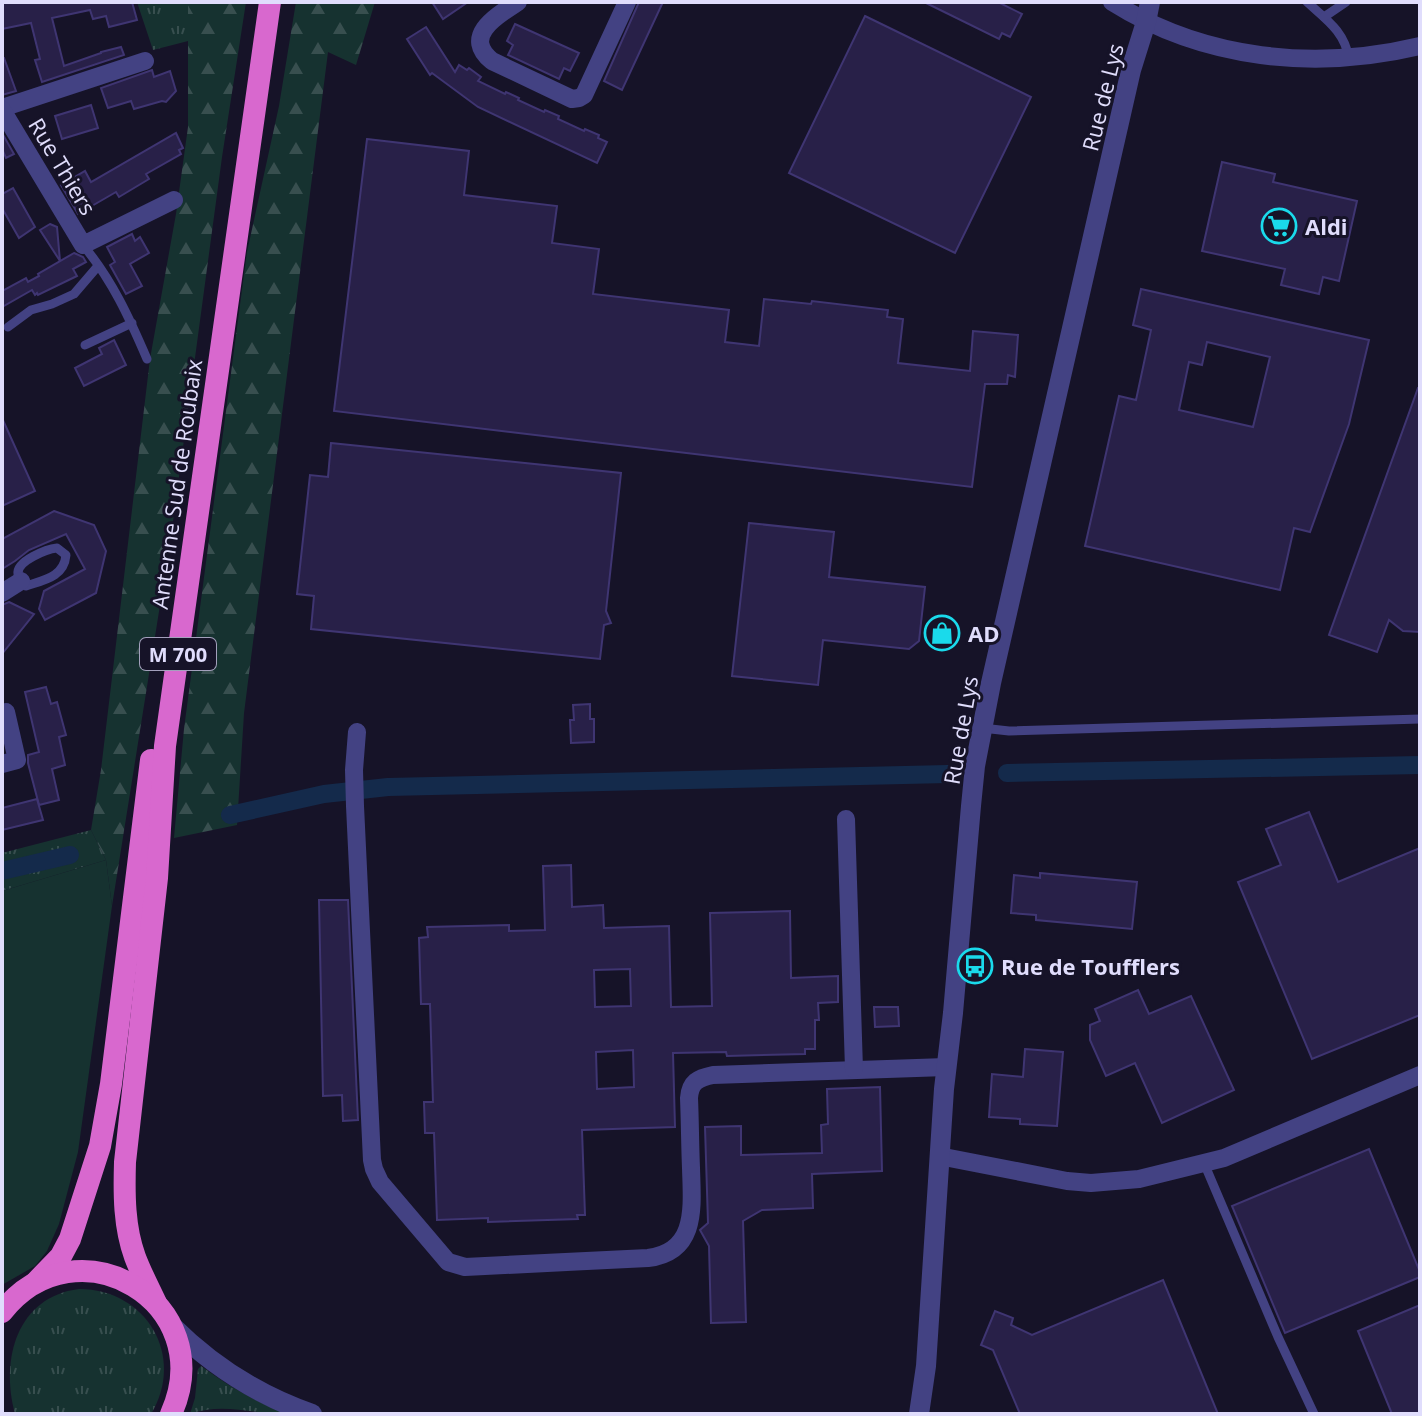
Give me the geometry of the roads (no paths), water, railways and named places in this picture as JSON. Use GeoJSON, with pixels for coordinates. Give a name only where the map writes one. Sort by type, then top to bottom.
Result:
{"type":"FeatureCollection","features":[{"type":"Feature","properties":{"kind":"highway","name":"Antenne Sud de Roubaix"},"geometry":{"type":"LineString","coordinates":[[36,1282],[54,1265],[70,1239],[107,1116],[148,780],[259,2]]}},
{"type":"Feature","properties":{"kind":"highway","name":"Antenne Sud de Roubaix"},"geometry":{"type":"LineString","coordinates":[[156,1303],[129,1235],[125,1207],[125,1162],[155,893],[165,746],[270,2]]}},
{"type":"Feature","properties":{"kind":"highway"},"geometry":{"type":"LineString","coordinates":[[5,1305],[36,1282],[67,1272],[100,1272],[131,1283],[156,1303],[178,1342],[182,1367],[179,1393],[171,1414]]}},
{"type":"Feature","properties":{"kind":"street"},"geometry":{"type":"LineString","coordinates":[[518,2],[494,17],[484,29],[481,43],[486,56],[572,99],[584,95],[588,88],[627,2]]}},
{"type":"Feature","properties":{"kind":"street"},"geometry":{"type":"LineString","coordinates":[[1112,2],[1148,12],[1185,37],[1232,51],[1284,59],[1349,59],[1420,46]]}},
{"type":"Feature","properties":{"kind":"street","name":"Rue de Lys"},"geometry":{"type":"LineString","coordinates":[[927,1414],[926,1366],[946,1067],[972,795],[982,728],[1131,70],[1148,12]]}},
{"type":"Feature","properties":{"kind":"street","name":"Rue Thiers"},"geometry":{"type":"LineString","coordinates":[[83,245],[2,109],[145,61]]}},
{"type":"Feature","properties":{"kind":"street"},"geometry":{"type":"LineString","coordinates":[[83,245],[174,200]]}},
{"type":"Feature","properties":{"kind":"street"},"geometry":{"type":"LineString","coordinates":[[2,593],[21,581]]}},
{"type":"Feature","properties":{"kind":"street"},"geometry":{"type":"LineString","coordinates":[[2,764],[17,760],[6,712]]}},
{"type":"Feature","properties":{"kind":"street"},"geometry":{"type":"LineString","coordinates":[[357,732],[355,806],[374,1169],[380,1182],[448,1262],[465,1267],[648,1258],[666,1253],[682,1240],[691,1222],[689,1098],[692,1085],[697,1080],[713,1075],[946,1067]]}},
{"type":"Feature","properties":{"kind":"street"},"geometry":{"type":"LineString","coordinates":[[846,819],[854,1069]]}},
{"type":"Feature","properties":{"kind":"street"},"geometry":{"type":"LineString","coordinates":[[939,1156],[1040,1177],[1091,1183],[1139,1179],[1237,1153],[1420,1075]]}},
{"type":"Feature","properties":{"kind":"street"},"geometry":{"type":"LineString","coordinates":[[171,1325],[203,1355],[238,1379],[312,1414]]}},
{"type":"Feature","properties":{"kind":"street","name":"Rue de Lys"},"geometry":{"type":"LineString","coordinates":[[919,1414],[926,1366]]}},
{"type":"Feature","properties":{"kind":"lane"},"geometry":{"type":"LineString","coordinates":[[1307,2],[1336,28],[1347,45],[1349,59]]}},
{"type":"Feature","properties":{"kind":"lane"},"geometry":{"type":"LineString","coordinates":[[1324,17],[1346,2]]}},
{"type":"Feature","properties":{"kind":"lane"},"geometry":{"type":"LineString","coordinates":[[83,245],[126,310],[147,359]]}},
{"type":"Feature","properties":{"kind":"lane"},"geometry":{"type":"LineString","coordinates":[[8,327],[31,310],[74,294],[98,266]]}},
{"type":"Feature","properties":{"kind":"lane"},"geometry":{"type":"LineString","coordinates":[[85,345],[132,323]]}},
{"type":"Feature","properties":{"kind":"lane"},"geometry":{"type":"LineString","coordinates":[[57,548],[66,555],[64,567],[58,573],[26,586],[21,581],[18,570],[31,558],[57,548]]}},
{"type":"Feature","properties":{"kind":"lane"},"geometry":{"type":"LineString","coordinates":[[982,728],[1009,731],[1420,719]]}},
{"type":"Feature","properties":{"kind":"lane"},"geometry":{"type":"LineString","coordinates":[[1204,1163],[1314,1414]]}},
{"type":"Feature","properties":{"kind":"waterway"},"geometry":{"type":"LineString","coordinates":[[1007,773],[1420,765]]}},
{"type":"Feature","properties":{"kind":"waterway"},"geometry":{"type":"LineString","coordinates":[[230,815],[324,794],[388,787],[948,774]]}},
{"type":"Feature","properties":{"kind":"waterway"},"geometry":{"type":"LineString","coordinates":[[2,871],[70,855]]}},
{"type":"Feature","properties":{"kind":"place","name":"Aldi"},"geometry":{"type":"Point","coordinates":[1279,226]}},
{"type":"Feature","properties":{"kind":"place","name":"AD"},"geometry":{"type":"Point","coordinates":[942,633]}},
{"type":"Feature","properties":{"kind":"place","name":"Rue de Toufflers"},"geometry":{"type":"Point","coordinates":[975,966]}}]}
